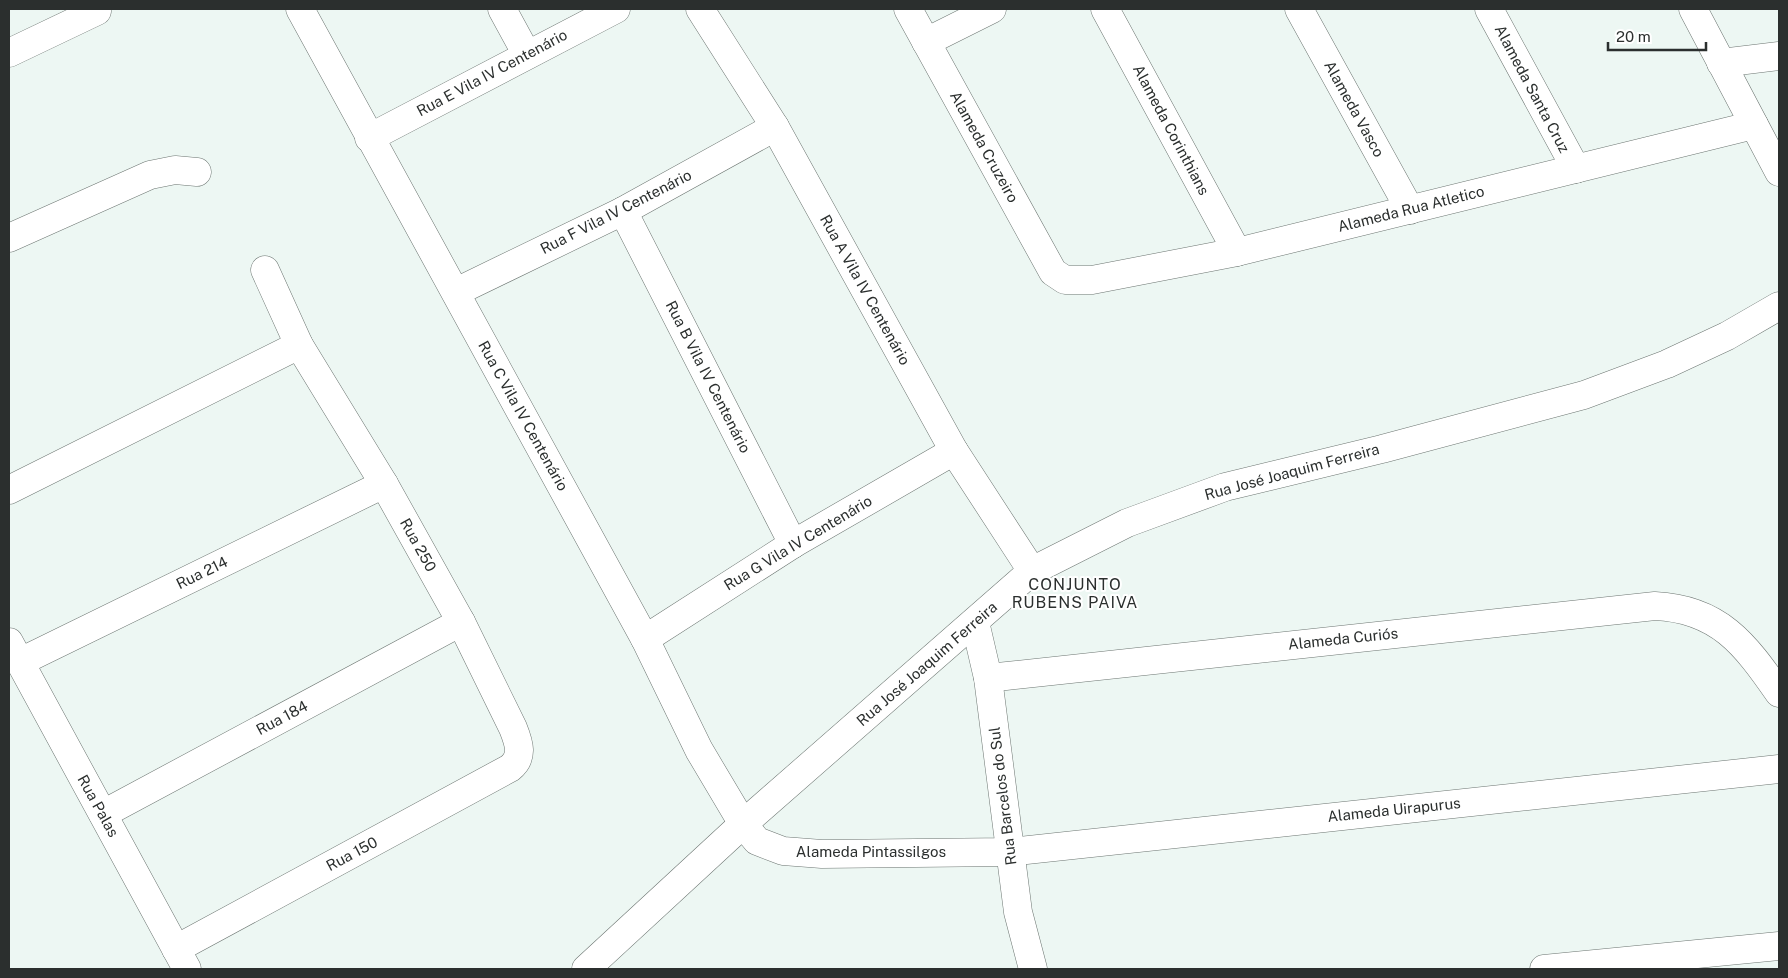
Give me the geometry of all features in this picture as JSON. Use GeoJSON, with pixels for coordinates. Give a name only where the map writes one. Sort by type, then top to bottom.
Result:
{"type":"FeatureCollection","features":[{"type":"Feature","properties":{"kind":"street","name":"Rua C Vila IV Centenário"},"geometry":{"type":"LineString","coordinates":[[300,9],[645,639],[699,750],[743,824]]}},
{"type":"Feature","properties":{"kind":"street"},"geometry":{"type":"LineString","coordinates":[[502,9],[527,55]]}},
{"type":"Feature","properties":{"kind":"street","name":"Rua E Vila IV Centenário"},"geometry":{"type":"LineString","coordinates":[[369,138],[616,9]]}},
{"type":"Feature","properties":{"kind":"street","name":"Rua A Vila IV Centenário"},"geometry":{"type":"LineString","coordinates":[[700,9],[775,127],[954,451],[1032,571]]}},
{"type":"Feature","properties":{"kind":"street","name":"Alameda Cruzeiro"},"geometry":{"type":"LineString","coordinates":[[908,9],[1054,272],[1065,280]]}},
{"type":"Feature","properties":{"kind":"street"},"geometry":{"type":"LineString","coordinates":[[926,42],[992,9]]}},
{"type":"Feature","properties":{"kind":"street","name":"Alameda Corinthians"},"geometry":{"type":"LineString","coordinates":[[1105,9],[1236,252]]}},
{"type":"Feature","properties":{"kind":"street","name":"Alameda Vasco"},"geometry":{"type":"LineString","coordinates":[[1299,9],[1410,210]]}},
{"type":"Feature","properties":{"kind":"street","name":"Alameda Santa Cruz"},"geometry":{"type":"LineString","coordinates":[[1489,9],[1576,169]]}},
{"type":"Feature","properties":{"kind":"street"},"geometry":{"type":"LineString","coordinates":[[1693,9],[1779,172]]}},
{"type":"Feature","properties":{"kind":"street"},"geometry":{"type":"LineString","coordinates":[[9,53],[97,11]]}},
{"type":"Feature","properties":{"kind":"street"},"geometry":{"type":"LineString","coordinates":[[1720,63],[1779,56]]}},
{"type":"Feature","properties":{"kind":"street","name":"Alameda Rua Atletico"},"geometry":{"type":"LineString","coordinates":[[1065,280],[1092,280],[1236,252],[1754,125]]}},
{"type":"Feature","properties":{"kind":"street","name":"Rua F Vila IV Centenário"},"geometry":{"type":"LineString","coordinates":[[456,292],[623,211],[775,127]]}},
{"type":"Feature","properties":{"kind":"street"},"geometry":{"type":"LineString","coordinates":[[9,238],[150,176],[175,170],[197,172]]}},
{"type":"Feature","properties":{"kind":"street","name":"Rua B Vila IV Centenário"},"geometry":{"type":"LineString","coordinates":[[623,211],[793,544]]}},
{"type":"Feature","properties":{"kind":"street","name":"Rua 250"},"geometry":{"type":"LineString","coordinates":[[264,270],[299,345],[384,484],[461,622],[513,728],[519,742],[520,753]]}},
{"type":"Feature","properties":{"kind":"street","name":"Rua José Joaquim Ferreira"},"geometry":{"type":"LineString","coordinates":[[586,969],[743,824],[1032,571],[1127,523],[1225,487],[1382,449],[1584,395],[1667,364],[1728,336],[1779,306]]}},
{"type":"Feature","properties":{"kind":"street"},"geometry":{"type":"LineString","coordinates":[[9,490],[299,345]]}},
{"type":"Feature","properties":{"kind":"street","name":"Rua G Vila IV Centenário"},"geometry":{"type":"LineString","coordinates":[[645,639],[793,544],[954,451]]}},
{"type":"Feature","properties":{"kind":"street","name":"Rua 214"},"geometry":{"type":"LineString","coordinates":[[14,652],[384,484]]}},
{"type":"Feature","properties":{"kind":"street","name":"Alameda Curiós"},"geometry":{"type":"LineString","coordinates":[[988,678],[1655,606],[1677,607],[1697,613],[1724,627],[1750,651],[1779,693]]}},
{"type":"Feature","properties":{"kind":"street","name":"Rua 184"},"geometry":{"type":"LineString","coordinates":[[103,814],[461,622]]}},
{"type":"Feature","properties":{"kind":"street","name":"Rua Barcelos do Sul"},"geometry":{"type":"LineString","coordinates":[[975,622],[988,678],[1018,912],[1033,969]]}},
{"type":"Feature","properties":{"kind":"street","name":"Rua Palas"},"geometry":{"type":"LineString","coordinates":[[14,652],[182,959]]}},
{"type":"Feature","properties":{"kind":"street","name":"Rua 150"},"geometry":{"type":"LineString","coordinates":[[182,959],[510,768],[517,763],[520,753]]}},
{"type":"Feature","properties":{"kind":"street","name":"Alameda Uirapurus"},"geometry":{"type":"LineString","coordinates":[[1009,852],[1779,769]]}},
{"type":"Feature","properties":{"kind":"street","name":"Alameda Pintassilgos"},"geometry":{"type":"LineString","coordinates":[[743,824],[758,841],[783,851],[822,854],[1009,852]]}},
{"type":"Feature","properties":{"kind":"street"},"geometry":{"type":"LineString","coordinates":[[1544,969],[1779,946]]}},
{"type":"Feature","properties":{"kind":"district","name":"CONJUNTO RUBENS PAIVA"},"geometry":{"type":"Point","coordinates":[1075,593]}}]}
